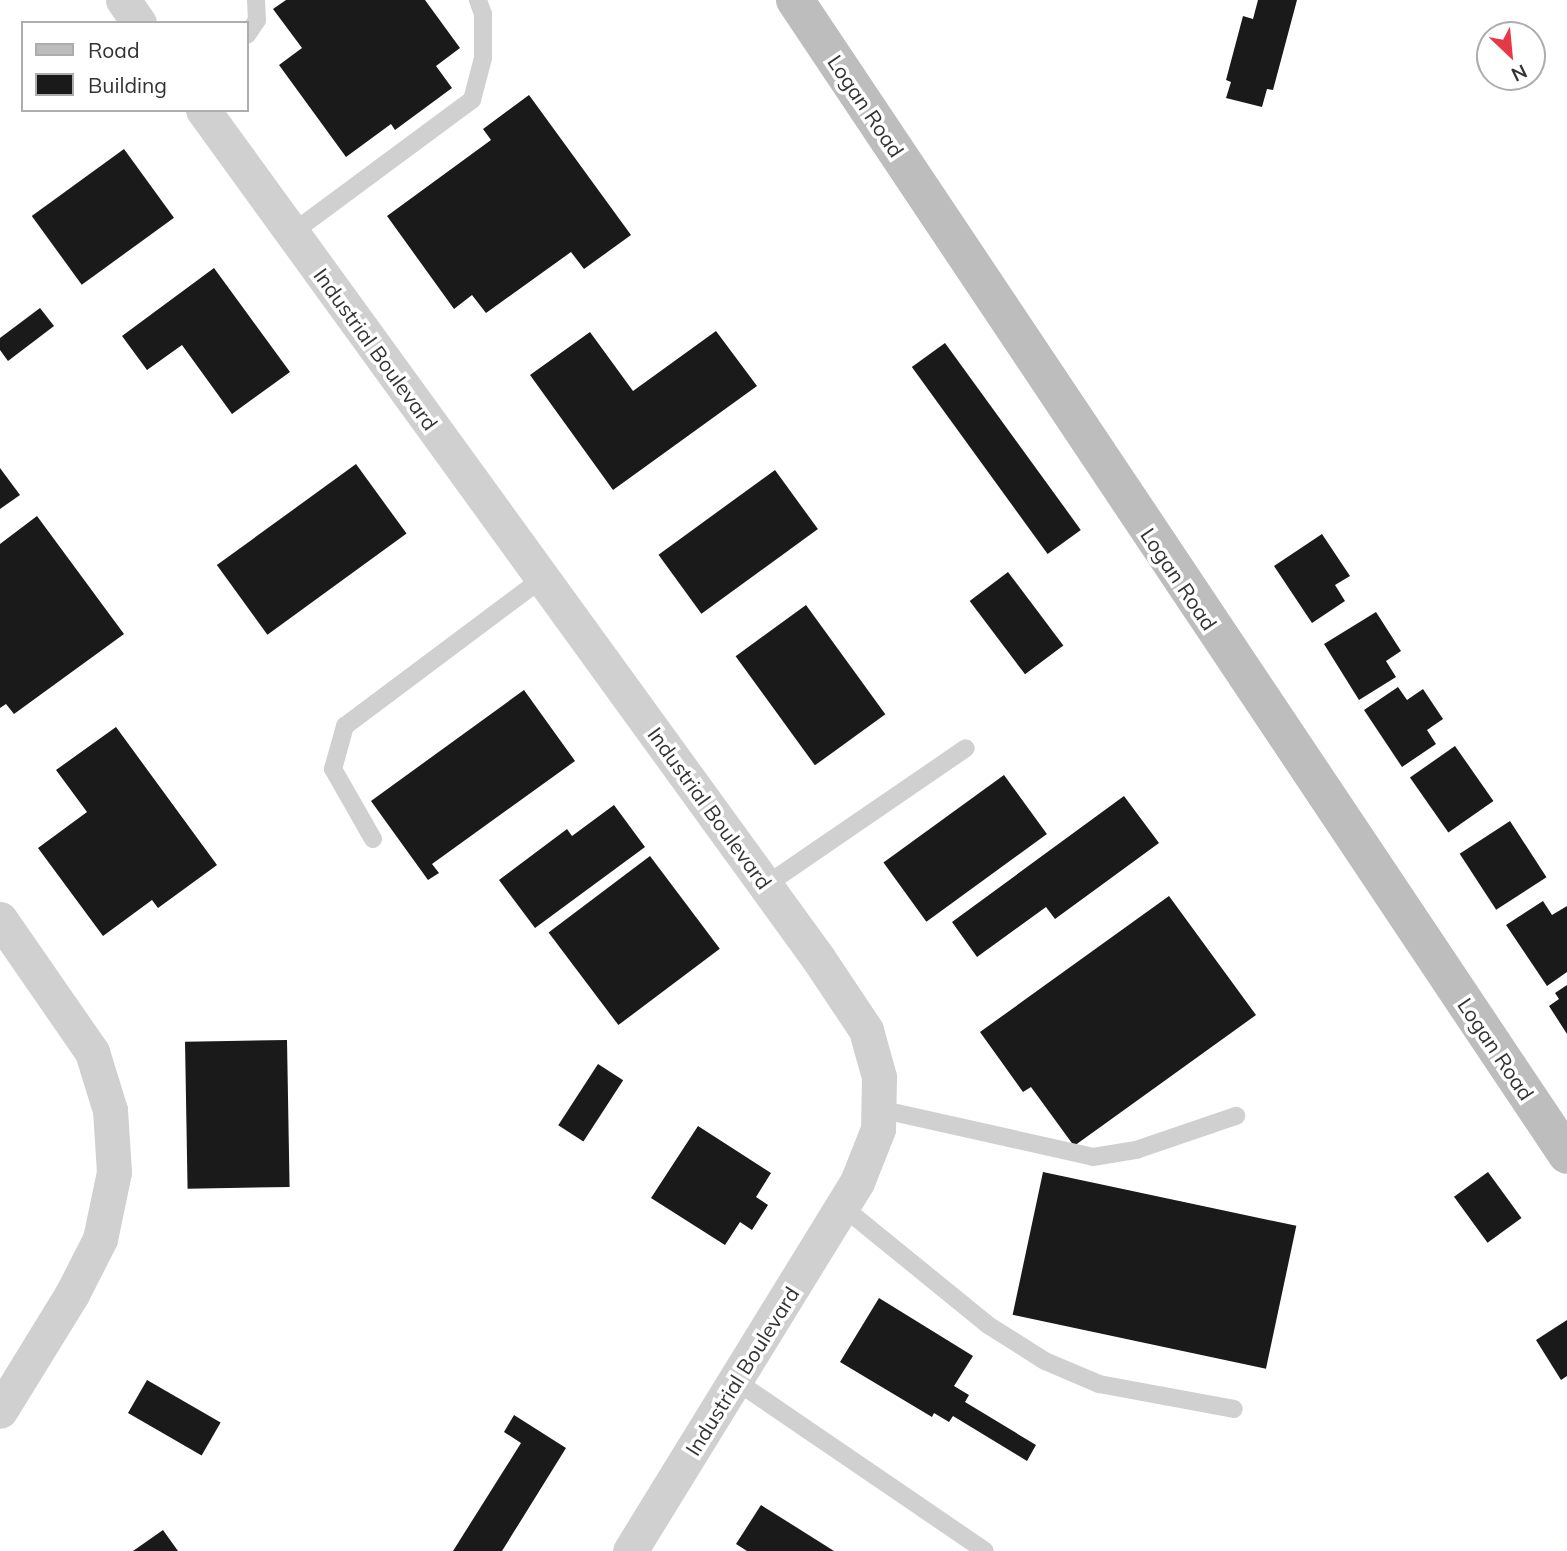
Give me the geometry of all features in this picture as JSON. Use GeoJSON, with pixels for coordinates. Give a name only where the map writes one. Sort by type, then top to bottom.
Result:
{"type":"FeatureCollection","features":[{"type":"Feature","properties":{"kind":"street"},"geometry":{"type":"LineString","coordinates":[[122,0],[138,21]]}},
{"type":"Feature","properties":{"kind":"street","name":"Logan Road"},"geometry":{"type":"LineString","coordinates":[[795,0],[1567,1155]]}},
{"type":"Feature","properties":{"kind":"street","name":"Industrial Boulevard"},"geometry":{"type":"LineString","coordinates":[[204,112],[766,885],[866,1030],[879,1077],[878,1129],[843,1207],[630,1551]]}},
{"type":"Feature","properties":{"kind":"street"},"geometry":{"type":"LineString","coordinates":[[0,919],[92,1052],[110,1110],[114,1172],[100,1238],[72,1294],[6,1387]]}},
{"type":"Feature","properties":{"kind":"lane"},"geometry":{"type":"LineString","coordinates":[[248,34],[255,29],[256,0]]}},
{"type":"Feature","properties":{"kind":"lane"},"geometry":{"type":"LineString","coordinates":[[292,233],[472,100],[483,58],[483,14],[478,0]]}},
{"type":"Feature","properties":{"kind":"lane"},"geometry":{"type":"LineString","coordinates":[[373,839],[333,769],[345,726],[543,579]]}},
{"type":"Feature","properties":{"kind":"lane"},"geometry":{"type":"LineString","coordinates":[[766,885],[966,748]]}},
{"type":"Feature","properties":{"kind":"lane"},"geometry":{"type":"LineString","coordinates":[[879,1109],[1093,1157],[1136,1150],[1236,1116]]}},
{"type":"Feature","properties":{"kind":"lane"},"geometry":{"type":"LineString","coordinates":[[843,1207],[988,1325],[1045,1361],[1099,1384],[1234,1409]]}},
{"type":"Feature","properties":{"kind":"lane"},"geometry":{"type":"LineString","coordinates":[[736,1381],[985,1551]]}},
{"type":"Feature","properties":{"kind":"building"},"geometry":{"type":"Polygon","coordinates":[[[286,0],[425,0],[460,48],[436,66],[452,88],[395,130],[391,124],[346,157],[279,65],[302,48],[273,9],[286,0]]]}},
{"type":"Feature","properties":{"kind":"building"},"geometry":{"type":"Polygon","coordinates":[[[1258,0],[1297,0],[1273,90],[1267,89],[1262,107],[1226,98],[1231,82],[1226,80],[1243,16],[1253,19],[1258,0]]]}},
{"type":"Feature","properties":{"kind":"building"},"geometry":{"type":"Polygon","coordinates":[[[529,95],[631,235],[584,269],[571,252],[486,313],[472,295],[454,309],[387,216],[491,140],[483,129],[529,95]]]}},
{"type":"Feature","properties":{"kind":"building"},"geometry":{"type":"Polygon","coordinates":[[[124,149],[174,218],[82,285],[32,216],[124,149]]]}},
{"type":"Feature","properties":{"kind":"building"},"geometry":{"type":"Polygon","coordinates":[[[214,268],[290,372],[232,414],[182,345],[147,370],[122,336],[214,268]]]}},
{"type":"Feature","properties":{"kind":"building"},"geometry":{"type":"Polygon","coordinates":[[[40,308],[54,326],[8,361],[0,350],[0,338],[40,308]]]}},
{"type":"Feature","properties":{"kind":"building"},"geometry":{"type":"Polygon","coordinates":[[[716,331],[757,386],[613,490],[530,375],[590,332],[633,391],[716,331]]]}},
{"type":"Feature","properties":{"kind":"building"},"geometry":{"type":"Polygon","coordinates":[[[945,343],[1081,530],[1048,554],[912,367],[945,343]]]}},
{"type":"Feature","properties":{"kind":"building"},"geometry":{"type":"Polygon","coordinates":[[[356,464],[407,534],[267,635],[217,565],[356,464]]]}},
{"type":"Feature","properties":{"kind":"building"},"geometry":{"type":"Polygon","coordinates":[[[0,468],[20,495],[0,509],[0,468]]]}},
{"type":"Feature","properties":{"kind":"building"},"geometry":{"type":"Polygon","coordinates":[[[775,470],[818,529],[701,614],[659,555],[775,470]]]}},
{"type":"Feature","properties":{"kind":"building"},"geometry":{"type":"Polygon","coordinates":[[[37,516],[124,634],[14,714],[6,704],[0,708],[0,544],[37,516]]]}},
{"type":"Feature","properties":{"kind":"building"},"geometry":{"type":"Polygon","coordinates":[[[1322,534],[1350,576],[1335,585],[1345,601],[1312,623],[1274,566],[1322,534]]]}},
{"type":"Feature","properties":{"kind":"building"},"geometry":{"type":"Polygon","coordinates":[[[1008,572],[1063,645],[1025,674],[970,601],[1008,572]]]}},
{"type":"Feature","properties":{"kind":"building"},"geometry":{"type":"Polygon","coordinates":[[[806,605],[885,714],[815,765],[736,656],[806,605]]]}},
{"type":"Feature","properties":{"kind":"building"},"geometry":{"type":"Polygon","coordinates":[[[1376,612],[1401,651],[1386,661],[1396,677],[1359,700],[1324,644],[1376,612]]]}},
{"type":"Feature","properties":{"kind":"building"},"geometry":{"type":"Polygon","coordinates":[[[1398,687],[1407,700],[1423,689],[1443,719],[1427,730],[1436,744],[1402,767],[1364,710],[1398,687]]]}},
{"type":"Feature","properties":{"kind":"building"},"geometry":{"type":"Polygon","coordinates":[[[524,690],[575,761],[432,864],[439,873],[428,880],[371,801],[524,690]]]}},
{"type":"Feature","properties":{"kind":"building"},"geometry":{"type":"Polygon","coordinates":[[[116,727],[217,865],[158,908],[152,900],[103,936],[38,848],[87,812],[56,770],[116,727]]]}},
{"type":"Feature","properties":{"kind":"building"},"geometry":{"type":"Polygon","coordinates":[[[1455,746],[1493,801],[1448,832],[1410,778],[1455,746]]]}},
{"type":"Feature","properties":{"kind":"building"},"geometry":{"type":"Polygon","coordinates":[[[1004,775],[1047,834],[926,922],[883,863],[1004,775]]]}},
{"type":"Feature","properties":{"kind":"building"},"geometry":{"type":"Polygon","coordinates":[[[1124,796],[1159,843],[1055,919],[1046,907],[977,957],[952,922],[1124,796]]]}},
{"type":"Feature","properties":{"kind":"building"},"geometry":{"type":"Polygon","coordinates":[[[614,805],[645,847],[535,928],[499,880],[567,829],[572,836],[614,805]]]}},
{"type":"Feature","properties":{"kind":"building"},"geometry":{"type":"Polygon","coordinates":[[[1510,821],[1546,877],[1496,910],[1460,854],[1510,821]]]}},
{"type":"Feature","properties":{"kind":"building"},"geometry":{"type":"Polygon","coordinates":[[[650,856],[720,949],[618,1025],[549,932],[650,856]]]}},
{"type":"Feature","properties":{"kind":"building"},"geometry":{"type":"Polygon","coordinates":[[[1169,896],[1256,1015],[1074,1146],[1031,1087],[1023,1092],[980,1032],[1169,896]]]}},
{"type":"Feature","properties":{"kind":"building"},"geometry":{"type":"Polygon","coordinates":[[[1543,901],[1552,915],[1567,906],[1567,972],[1547,986],[1506,925],[1543,901]]]}},
{"type":"Feature","properties":{"kind":"building"},"geometry":{"type":"Polygon","coordinates":[[[1567,985],[1567,1034],[1549,1006],[1559,999],[1555,993],[1567,985]]]}},
{"type":"Feature","properties":{"kind":"building"},"geometry":{"type":"Polygon","coordinates":[[[287,1040],[290,1187],[188,1189],[185,1042],[287,1040]]]}},
{"type":"Feature","properties":{"kind":"building"},"geometry":{"type":"Polygon","coordinates":[[[598,1064],[623,1080],[583,1142],[558,1125],[598,1064]]]}},
{"type":"Feature","properties":{"kind":"building"},"geometry":{"type":"Polygon","coordinates":[[[698,1126],[771,1173],[756,1197],[768,1205],[752,1230],[740,1222],[725,1245],[651,1198],[698,1126]]]}},
{"type":"Feature","properties":{"kind":"building"},"geometry":{"type":"Polygon","coordinates":[[[1043,1172],[1296,1226],[1266,1369],[1013,1315],[1043,1172]]]}},
{"type":"Feature","properties":{"kind":"building"},"geometry":{"type":"Polygon","coordinates":[[[1488,1172],[1522,1218],[1488,1243],[1454,1197],[1488,1172]]]}},
{"type":"Feature","properties":{"kind":"building"},"geometry":{"type":"Polygon","coordinates":[[[879,1298],[973,1356],[954,1386],[969,1395],[965,1402],[1036,1445],[1027,1461],[953,1416],[949,1422],[934,1413],[932,1417],[840,1362],[879,1298]]]}},
{"type":"Feature","properties":{"kind":"building"},"geometry":{"type":"Polygon","coordinates":[[[1567,1320],[1567,1376],[1561,1380],[1536,1340],[1567,1320]]]}},
{"type":"Feature","properties":{"kind":"building"},"geometry":{"type":"Polygon","coordinates":[[[147,1380],[221,1422],[202,1455],[128,1413],[147,1380]]]}},
{"type":"Feature","properties":{"kind":"building"},"geometry":{"type":"Polygon","coordinates":[[[514,1415],[566,1448],[502,1551],[453,1551],[521,1443],[504,1432],[514,1415]]]}},
{"type":"Feature","properties":{"kind":"building"},"geometry":{"type":"Polygon","coordinates":[[[761,1505],[834,1551],[747,1551],[736,1544],[761,1505]]]}},
{"type":"Feature","properties":{"kind":"building"},"geometry":{"type":"Polygon","coordinates":[[[163,1530],[178,1551],[133,1551],[163,1530]]]}}]}
